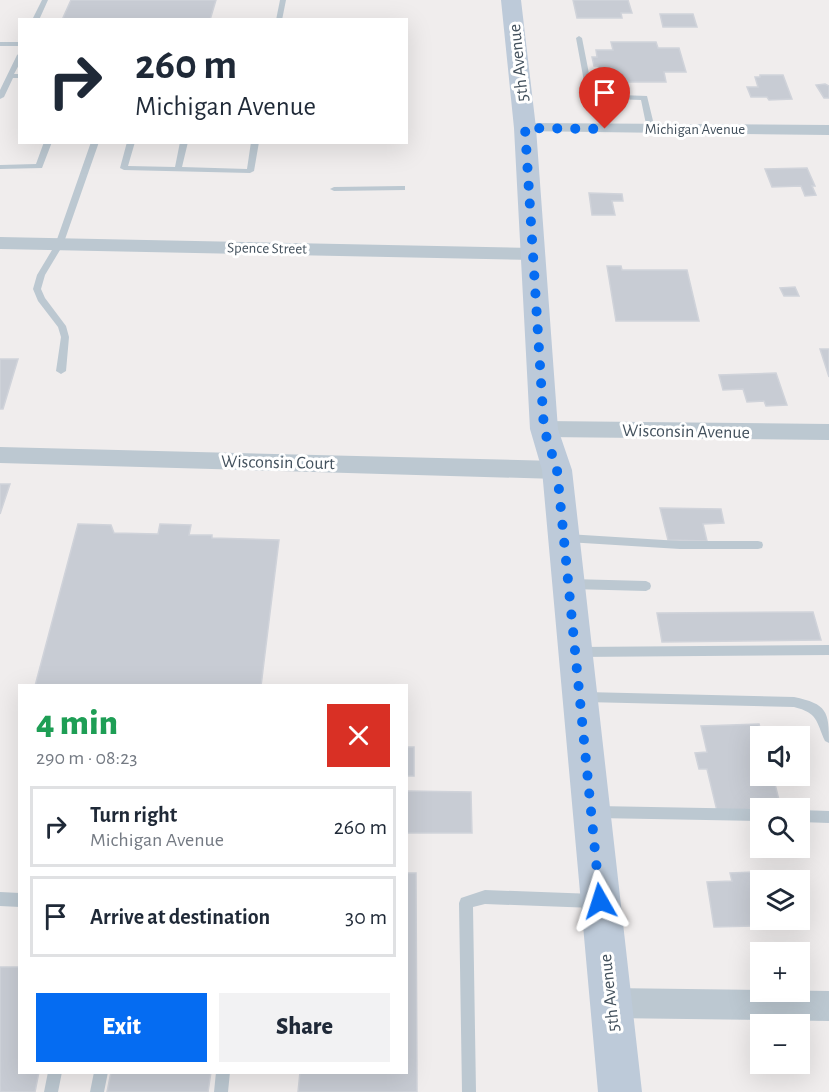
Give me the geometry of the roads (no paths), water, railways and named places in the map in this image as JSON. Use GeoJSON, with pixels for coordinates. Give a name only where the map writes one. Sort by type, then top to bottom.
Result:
{"type":"FeatureCollection","features":[{"type":"Feature","properties":{"kind":"main road","name":"5th Avenue"},"geometry":{"type":"LineString","coordinates":[[511,0],[525,128],[544,429],[557,470],[620,1092]]}},
{"type":"Feature","properties":{"kind":"street","name":"Michigan Avenue"},"geometry":{"type":"LineString","coordinates":[[525,128],[829,130]]}},
{"type":"Feature","properties":{"kind":"street","name":"Spence Street"},"geometry":{"type":"LineString","coordinates":[[0,243],[533,254]]}},
{"type":"Feature","properties":{"kind":"street","name":"Wisconsin Avenue"},"geometry":{"type":"LineString","coordinates":[[544,429],[829,432]]}},
{"type":"Feature","properties":{"kind":"street","name":"Wisconsin Court"},"geometry":{"type":"LineString","coordinates":[[0,455],[557,470]]}},
{"type":"Feature","properties":{"kind":"street"},"geometry":{"type":"LineString","coordinates":[[610,1003],[829,1006]]}},
{"type":"Feature","properties":{"kind":"lane"},"geometry":{"type":"LineString","coordinates":[[36,18],[45,0]]}},
{"type":"Feature","properties":{"kind":"lane"},"geometry":{"type":"LineString","coordinates":[[279,18],[283,0]]}},
{"type":"Feature","properties":{"kind":"lane"},"geometry":{"type":"LineString","coordinates":[[579,38],[590,96],[644,98],[651,129]]}},
{"type":"Feature","properties":{"kind":"lane"},"geometry":{"type":"LineString","coordinates":[[0,44],[18,44]]}},
{"type":"Feature","properties":{"kind":"lane"},"geometry":{"type":"LineString","coordinates":[[0,97],[18,59]]}},
{"type":"Feature","properties":{"kind":"lane"},"geometry":{"type":"LineString","coordinates":[[10,76],[18,76]]}},
{"type":"Feature","properties":{"kind":"lane"},"geometry":{"type":"LineString","coordinates":[[0,167],[39,166],[47,144]]}},
{"type":"Feature","properties":{"kind":"lane"},"geometry":{"type":"LineString","coordinates":[[61,371],[65,337],[62,326],[41,299],[38,289],[41,275],[59,244],[94,144]]}},
{"type":"Feature","properties":{"kind":"lane"},"geometry":{"type":"LineString","coordinates":[[130,144],[124,168],[250,171],[255,144]]}},
{"type":"Feature","properties":{"kind":"lane"},"geometry":{"type":"LineString","coordinates":[[178,170],[184,144]]}},
{"type":"Feature","properties":{"kind":"lane"},"geometry":{"type":"LineString","coordinates":[[334,189],[402,188]]}},
{"type":"Feature","properties":{"kind":"lane"},"geometry":{"type":"LineString","coordinates":[[564,538],[680,545],[758,545]]}},
{"type":"Feature","properties":{"kind":"lane"},"geometry":{"type":"LineString","coordinates":[[568,584],[646,586]]}},
{"type":"Feature","properties":{"kind":"lane"},"geometry":{"type":"LineString","coordinates":[[575,652],[829,650]]}},
{"type":"Feature","properties":{"kind":"lane"},"geometry":{"type":"LineString","coordinates":[[579,697],[794,702],[810,705],[822,715],[829,737]]}},
{"type":"Feature","properties":{"kind":"lane"},"geometry":{"type":"LineString","coordinates":[[591,812],[750,815]]}},
{"type":"Feature","properties":{"kind":"lane"},"geometry":{"type":"LineString","coordinates":[[810,816],[829,817]]}},
{"type":"Feature","properties":{"kind":"lane"},"geometry":{"type":"LineString","coordinates":[[469,1092],[466,903],[485,897],[600,901]]}},
{"type":"Feature","properties":{"kind":"lane"},"geometry":{"type":"LineString","coordinates":[[0,899],[18,900]]}},
{"type":"Feature","properties":{"kind":"lane"},"geometry":{"type":"LineString","coordinates":[[51,1092],[55,1074]]}},
{"type":"Feature","properties":{"kind":"lane"},"geometry":{"type":"LineString","coordinates":[[97,1092],[101,1074]]}},
{"type":"Feature","properties":{"kind":"lane"},"geometry":{"type":"LineString","coordinates":[[221,1092],[223,1074]]}}]}
